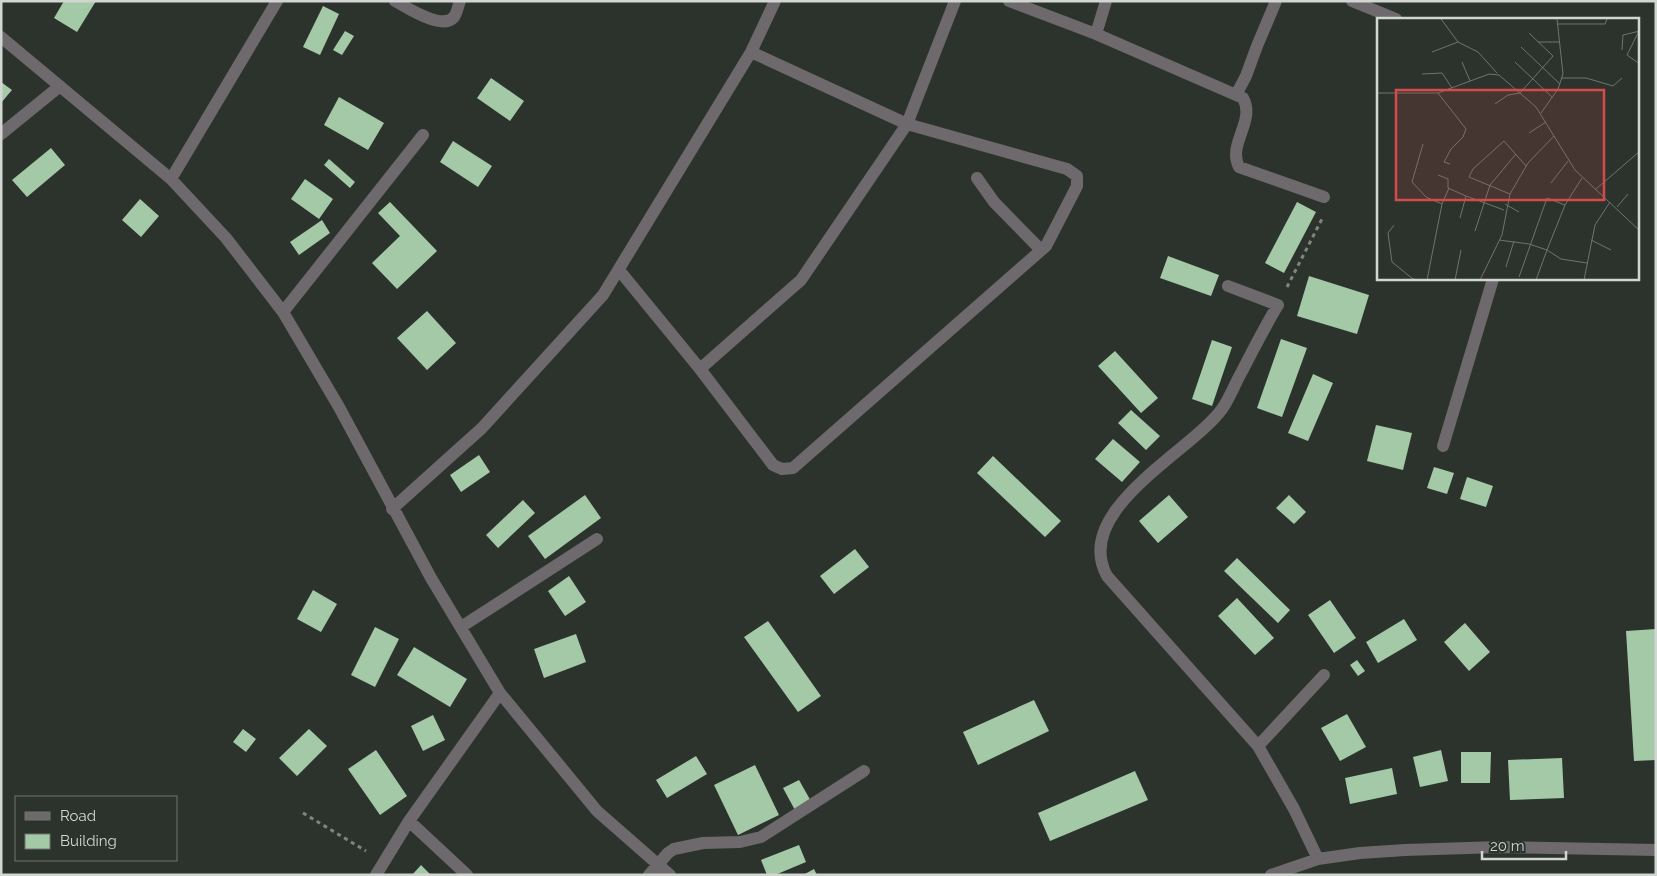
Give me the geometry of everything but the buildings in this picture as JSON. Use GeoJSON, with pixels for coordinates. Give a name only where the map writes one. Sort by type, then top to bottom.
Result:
{"type":"FeatureCollection","features":[{"type":"Feature","properties":{"kind":"street"},"geometry":{"type":"LineString","coordinates":[[170,179],[277,1]]}},
{"type":"Feature","properties":{"kind":"street"},"geometry":{"type":"LineString","coordinates":[[395,1],[436,21],[446,22],[454,16],[460,1]]}},
{"type":"Feature","properties":{"kind":"street"},"geometry":{"type":"LineString","coordinates":[[392,509],[482,428],[603,296],[751,52],[775,1]]}},
{"type":"Feature","properties":{"kind":"street"},"geometry":{"type":"LineString","coordinates":[[700,369],[801,280],[907,124],[955,1]]}},
{"type":"Feature","properties":{"kind":"street"},"geometry":{"type":"LineString","coordinates":[[1009,1],[1096,34],[1243,98],[1248,106],[1247,116],[1235,152],[1236,162],[1239,167],[1324,197]]}},
{"type":"Feature","properties":{"kind":"street"},"geometry":{"type":"LineString","coordinates":[[1096,34],[1106,1]]}},
{"type":"Feature","properties":{"kind":"street"},"geometry":{"type":"LineString","coordinates":[[1236,95],[1246,76],[1276,1]]}},
{"type":"Feature","properties":{"kind":"street"},"geometry":{"type":"LineString","coordinates":[[1352,1],[1394,18]]}},
{"type":"Feature","properties":{"kind":"street"},"geometry":{"type":"LineString","coordinates":[[1,37],[170,179],[226,238],[283,312],[339,407],[392,509],[431,578],[500,693],[597,811],[653,870],[670,875]]}},
{"type":"Feature","properties":{"kind":"street"},"geometry":{"type":"LineString","coordinates":[[619,270],[700,369],[773,465],[782,469],[792,468],[1046,246],[1077,186],[1077,176],[1067,169],[907,124],[751,52]]}},
{"type":"Feature","properties":{"kind":"street"},"geometry":{"type":"LineString","coordinates":[[1,134],[60,86]]}},
{"type":"Feature","properties":{"kind":"street"},"geometry":{"type":"LineString","coordinates":[[283,312],[423,134]]}},
{"type":"Feature","properties":{"kind":"street"},"geometry":{"type":"LineString","coordinates":[[977,178],[994,202],[1040,250]]}},
{"type":"Feature","properties":{"kind":"street"},"geometry":{"type":"LineString","coordinates":[[1443,446],[1493,280]]}},
{"type":"Feature","properties":{"kind":"street"},"geometry":{"type":"LineString","coordinates":[[1228,286],[1278,305],[1221,410],[1121,503],[1104,535],[1101,556],[1102,566],[1107,576],[1258,746],[1294,809],[1318,859]]}},
{"type":"Feature","properties":{"kind":"street"},"geometry":{"type":"LineString","coordinates":[[462,628],[597,539]]}},
{"type":"Feature","properties":{"kind":"street"},"geometry":{"type":"LineString","coordinates":[[1258,746],[1324,675]]}},
{"type":"Feature","properties":{"kind":"street"},"geometry":{"type":"LineString","coordinates":[[376,875],[409,821],[500,693]]}},
{"type":"Feature","properties":{"kind":"street"},"geometry":{"type":"LineString","coordinates":[[653,870],[668,853],[687,845],[740,842],[761,837],[864,771]]}},
{"type":"Feature","properties":{"kind":"street"},"geometry":{"type":"LineString","coordinates":[[409,821],[467,875]]}},
{"type":"Feature","properties":{"kind":"street"},"geometry":{"type":"LineString","coordinates":[[1271,875],[1318,859],[1360,853],[1405,850],[1490,848],[1656,850]]}},
{"type":"Feature","properties":{"kind":"path"},"geometry":{"type":"LineString","coordinates":[[1278,305],[1326,210],[1324,197]]}},
{"type":"Feature","properties":{"kind":"path"},"geometry":{"type":"LineString","coordinates":[[303,813],[384,862]]}}]}
